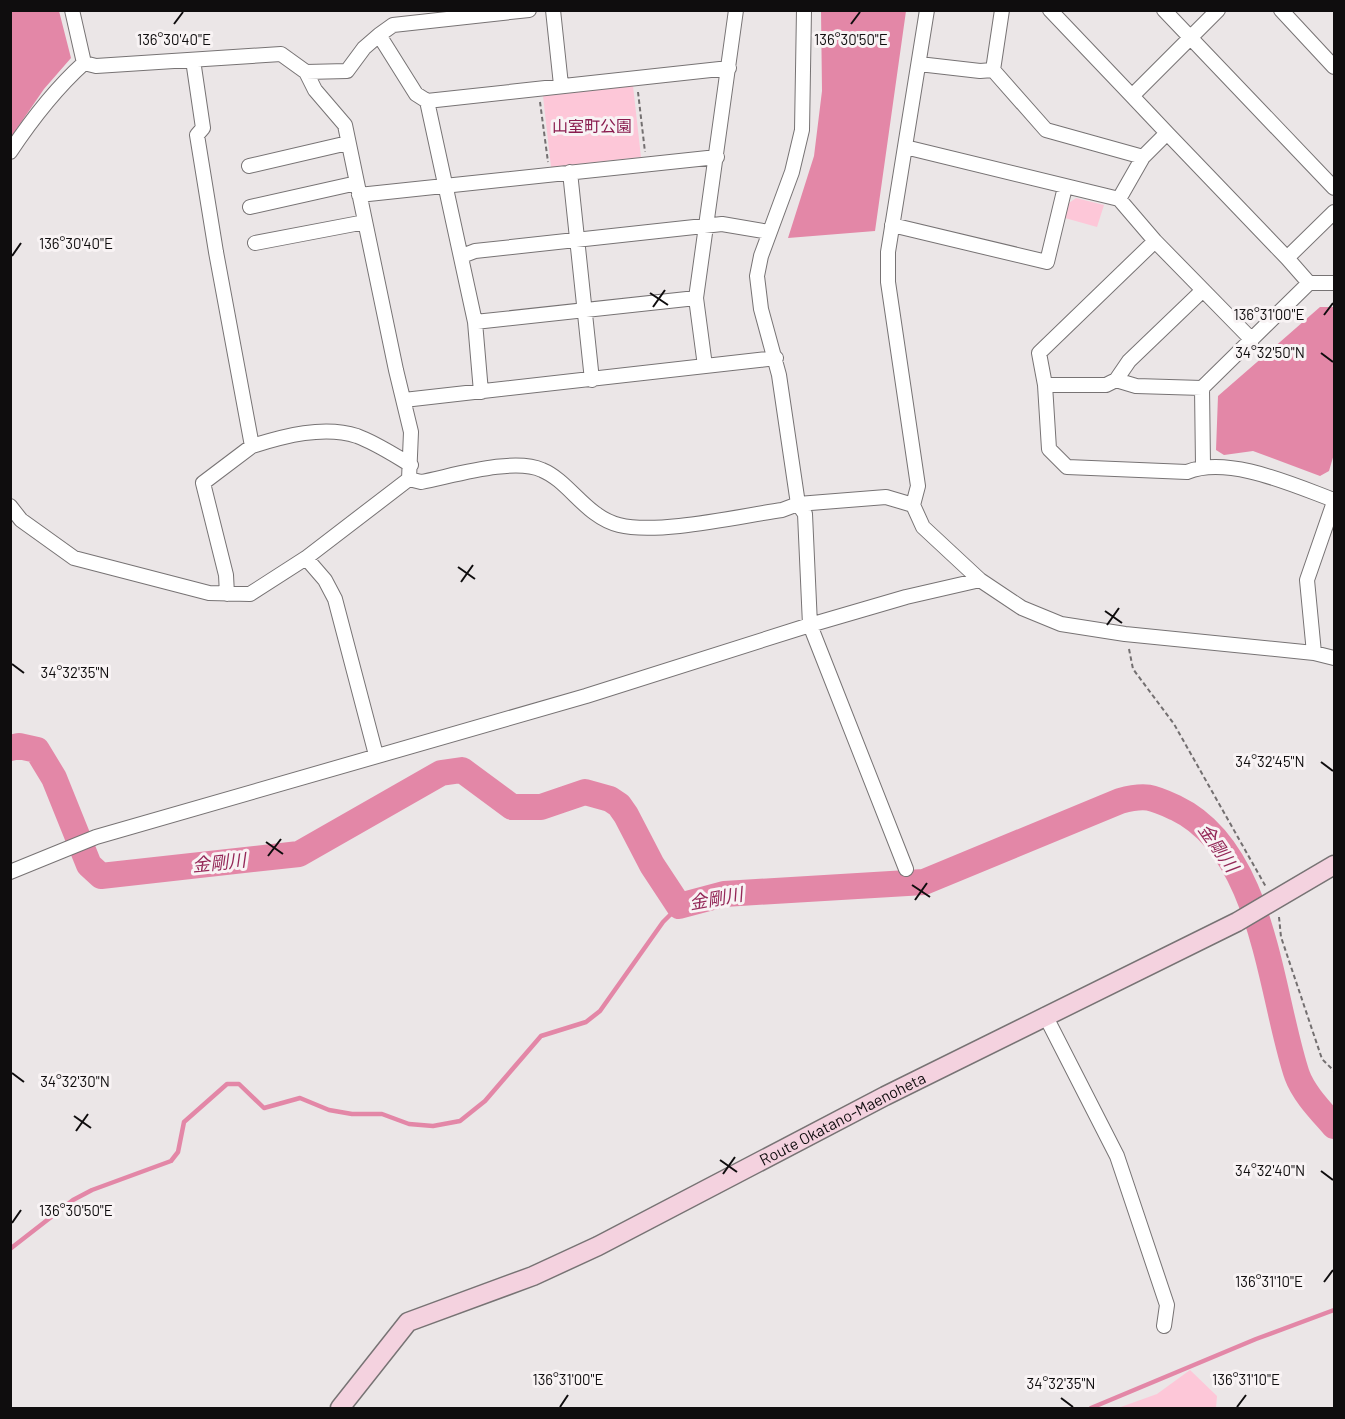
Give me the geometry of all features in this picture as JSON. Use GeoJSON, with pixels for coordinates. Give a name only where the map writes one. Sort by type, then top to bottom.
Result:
{"type":"FeatureCollection","features":[{"type":"Feature","properties":{"kind":"main road","name":"Route Okatano-Maenoheta"},"geometry":{"type":"LineString","coordinates":[[340,1408],[408,1322],[533,1276],[598,1246],[745,1167],[1237,921],[1335,865]]}},
{"type":"Feature","properties":{"kind":"street"},"geometry":{"type":"LineString","coordinates":[[72,10],[84,63]]}},
{"type":"Feature","properties":{"kind":"street"},"geometry":{"type":"LineString","coordinates":[[306,72],[347,71],[364,48],[379,35],[393,25],[417,17],[529,10]]}},
{"type":"Feature","properties":{"kind":"street"},"geometry":{"type":"LineString","coordinates":[[553,10],[561,85]]}},
{"type":"Feature","properties":{"kind":"street"},"geometry":{"type":"LineString","coordinates":[[705,366],[696,298],[736,10]]}},
{"type":"Feature","properties":{"kind":"street"},"geometry":{"type":"LineString","coordinates":[[804,10],[805,77],[802,130],[792,172],[768,232],[757,276],[761,309],[776,358],[798,504],[806,514],[810,624],[906,869]]}},
{"type":"Feature","properties":{"kind":"street"},"geometry":{"type":"LineString","coordinates":[[927,10],[892,225],[888,282],[918,486],[913,505],[923,527],[980,580],[1022,608],[1061,624],[1125,634],[1335,658]]}},
{"type":"Feature","properties":{"kind":"street"},"geometry":{"type":"LineString","coordinates":[[1002,10],[993,69],[1046,130],[1143,157]]}},
{"type":"Feature","properties":{"kind":"street"},"geometry":{"type":"LineString","coordinates":[[1050,10],[1310,283]]}},
{"type":"Feature","properties":{"kind":"street"},"geometry":{"type":"LineString","coordinates":[[1164,10],[1335,188]]}},
{"type":"Feature","properties":{"kind":"street"},"geometry":{"type":"LineString","coordinates":[[1132,96],[1218,10]]}},
{"type":"Feature","properties":{"kind":"street"},"geometry":{"type":"LineString","coordinates":[[1281,10],[1335,67]]}},
{"type":"Feature","properties":{"kind":"street"},"geometry":{"type":"LineString","coordinates":[[379,35],[416,94],[427,101],[729,69]]}},
{"type":"Feature","properties":{"kind":"street"},"geometry":{"type":"LineString","coordinates":[[11,508],[46,540],[74,558],[209,593],[250,594],[306,558],[410,472],[411,432],[345,125],[315,90],[306,72],[281,54],[96,66],[84,63]]}},
{"type":"Feature","properties":{"kind":"street"},"geometry":{"type":"LineString","coordinates":[[193,60],[203,128],[197,135],[252,446]]}},
{"type":"Feature","properties":{"kind":"street"},"geometry":{"type":"LineString","coordinates":[[10,152],[32,118],[59,85],[84,63]]}},
{"type":"Feature","properties":{"kind":"street"},"geometry":{"type":"LineString","coordinates":[[919,64],[980,71],[993,69]]}},
{"type":"Feature","properties":{"kind":"street"},"geometry":{"type":"LineString","coordinates":[[427,101],[475,322],[481,392]]}},
{"type":"Feature","properties":{"kind":"street"},"geometry":{"type":"LineString","coordinates":[[1119,199],[1143,157],[1167,133]]}},
{"type":"Feature","properties":{"kind":"street"},"geometry":{"type":"LineString","coordinates":[[249,166],[348,143]]}},
{"type":"Feature","properties":{"kind":"street"},"geometry":{"type":"LineString","coordinates":[[905,147],[1119,199],[1202,291],[1252,340]]}},
{"type":"Feature","properties":{"kind":"street"},"geometry":{"type":"LineString","coordinates":[[250,207],[358,189],[445,185],[717,157]]}},
{"type":"Feature","properties":{"kind":"street"},"geometry":{"type":"LineString","coordinates":[[570,172],[592,380]]}},
{"type":"Feature","properties":{"kind":"street"},"geometry":{"type":"LineString","coordinates":[[892,225],[1047,262],[1065,187]]}},
{"type":"Feature","properties":{"kind":"street"},"geometry":{"type":"LineString","coordinates":[[1287,258],[1335,212]]}},
{"type":"Feature","properties":{"kind":"street"},"geometry":{"type":"LineString","coordinates":[[255,243],[365,222]]}},
{"type":"Feature","properties":{"kind":"street"},"geometry":{"type":"LineString","coordinates":[[462,256],[474,251],[577,242],[707,226],[722,225],[768,232]]}},
{"type":"Feature","properties":{"kind":"street"},"geometry":{"type":"LineString","coordinates":[[1155,241],[1039,353],[1045,385],[1049,449],[1067,467],[1187,472],[1203,465],[1251,470],[1335,501],[1307,580],[1314,654]]}},
{"type":"Feature","properties":{"kind":"street"},"geometry":{"type":"LineString","coordinates":[[1116,380],[1136,386],[1202,388],[1310,283],[1335,283]]}},
{"type":"Feature","properties":{"kind":"street"},"geometry":{"type":"LineString","coordinates":[[1045,385],[1106,385],[1116,380],[1129,361],[1202,291]]}},
{"type":"Feature","properties":{"kind":"street"},"geometry":{"type":"LineString","coordinates":[[475,322],[696,298]]}},
{"type":"Feature","properties":{"kind":"street"},"geometry":{"type":"LineString","coordinates":[[404,400],[776,358]]}},
{"type":"Feature","properties":{"kind":"street"},"geometry":{"type":"LineString","coordinates":[[1202,388],[1203,465]]}},
{"type":"Feature","properties":{"kind":"street"},"geometry":{"type":"LineString","coordinates":[[227,594],[226,575],[204,483],[252,446],[278,438],[333,432],[358,436],[422,482],[521,464],[544,470],[597,516],[619,525],[654,528],[782,510],[798,504],[886,497],[913,505]]}},
{"type":"Feature","properties":{"kind":"street"},"geometry":{"type":"LineString","coordinates":[[306,558],[325,580],[335,598],[376,755]]}},
{"type":"Feature","properties":{"kind":"street"},"geometry":{"type":"LineString","coordinates":[[10,872],[88,842],[376,755],[586,696],[810,624],[906,597],[980,580]]}},
{"type":"Feature","properties":{"kind":"street"},"geometry":{"type":"LineString","coordinates":[[1045,1015],[1117,1156],[1167,1305],[1164,1326]]}},
{"type":"Feature","properties":{"kind":"path"},"geometry":{"type":"LineString","coordinates":[[637,78],[646,165]]}},
{"type":"Feature","properties":{"kind":"path"},"geometry":{"type":"LineString","coordinates":[[538,88],[549,174]]}},
{"type":"Feature","properties":{"kind":"path"},"geometry":{"type":"LineString","coordinates":[[1125,634],[1133,669],[1174,724],[1274,901],[1281,937],[1322,1059],[1335,1071]]}},
{"type":"Feature","properties":{"kind":"green space","name":"山室町公園"},"geometry":{"type":"Polygon","coordinates":[[[633,86],[641,157],[551,167],[543,96],[633,86]]]}},
{"type":"Feature","properties":{"kind":"green space"},"geometry":{"type":"Polygon","coordinates":[[[1076,198],[1104,205],[1097,227],[1065,218],[1069,203],[1076,198]]]}},
{"type":"Feature","properties":{"kind":"green space"},"geometry":{"type":"Polygon","coordinates":[[[1190,1370],[1217,1396],[1216,1408],[1118,1408],[1157,1394],[1190,1370]]]}},
{"type":"Feature","properties":{"kind":"shaded area"},"geometry":{"type":"Polygon","coordinates":[[[11,10],[59,11],[71,58],[44,89],[11,137],[11,10]]]}},
{"type":"Feature","properties":{"kind":"shaded area"},"geometry":{"type":"Polygon","coordinates":[[[821,11],[906,11],[875,231],[788,238],[814,156],[822,91],[821,11]]]}},
{"type":"Feature","properties":{"kind":"shaded area"},"geometry":{"type":"Polygon","coordinates":[[[1320,307],[1334,307],[1334,454],[1329,471],[1320,476],[1253,451],[1224,455],[1216,450],[1218,396],[1320,307]]]}},
{"type":"Feature","properties":{"kind":"waterway","name":"金剛川"},"geometry":{"type":"LineString","coordinates":[[10,748],[19,746],[37,750],[54,778],[89,865],[101,876],[299,854],[441,773],[462,770],[512,807],[541,807],[585,792],[610,799],[619,805],[626,815],[652,865],[679,906],[724,894],[924,882],[1120,801],[1143,797],[1155,799],[1176,808],[1205,828],[1228,856],[1246,890],[1259,927],[1297,1075],[1308,1096],[1334,1126]]}},
{"type":"Feature","properties":{"kind":"waterway"},"geometry":{"type":"LineString","coordinates":[[10,1249],[73,1200],[92,1190],[171,1161],[178,1152],[184,1122],[227,1084],[239,1084],[264,1108],[300,1098],[329,1110],[352,1114],[382,1114],[409,1124],[433,1126],[460,1121],[485,1101],[541,1036],[586,1022],[600,1011],[663,922],[679,906]]}},
{"type":"Feature","properties":{"kind":"waterway"},"geometry":{"type":"LineString","coordinates":[[1091,1408],[1256,1339],[1334,1310]]}}]}
